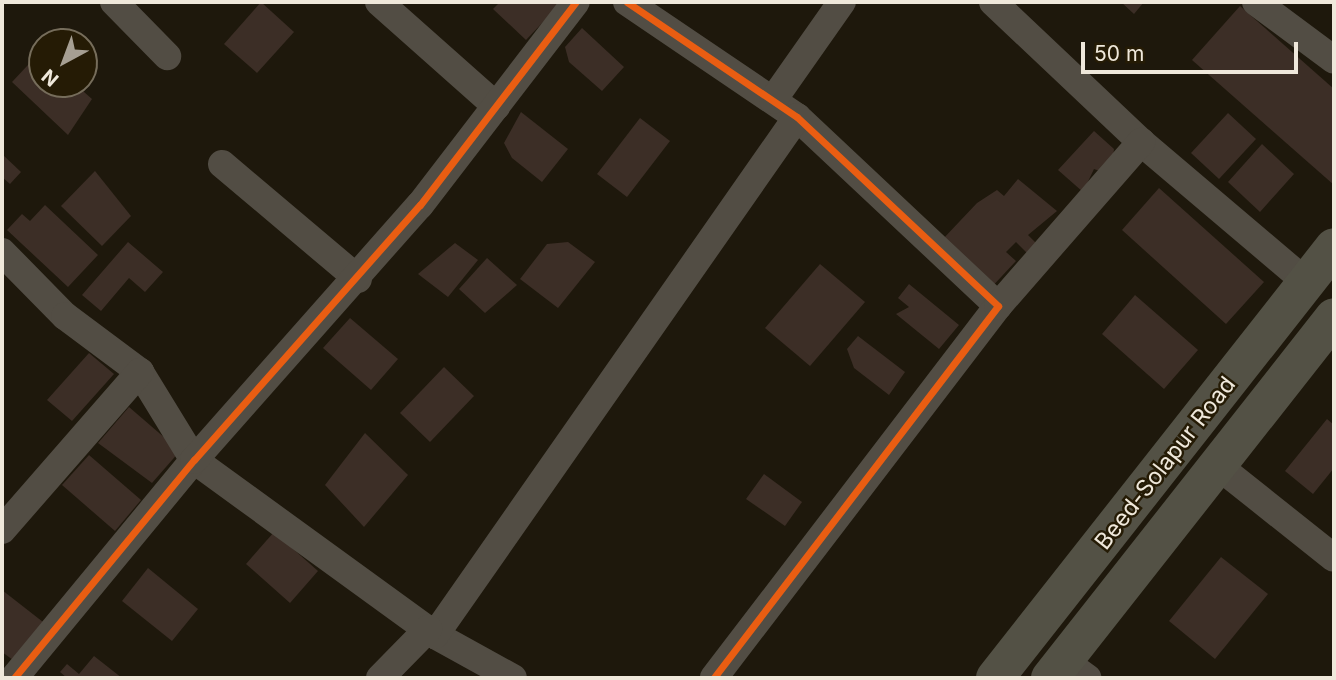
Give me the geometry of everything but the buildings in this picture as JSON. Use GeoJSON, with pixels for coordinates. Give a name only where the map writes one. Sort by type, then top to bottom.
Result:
{"type":"FeatureCollection","features":[{"type":"Feature","properties":{"kind":"main road","name":"Beed-Solapur Road"},"geometry":{"type":"LineString","coordinates":[[995,678],[1334,247]]}},
{"type":"Feature","properties":{"kind":"main road","name":"Beed-Solapur Road"},"geometry":{"type":"LineString","coordinates":[[1067,673],[1217,465],[1334,317]]}},
{"type":"Feature","properties":{"kind":"street"},"geometry":{"type":"LineString","coordinates":[[114,2],[167,56]]}},
{"type":"Feature","properties":{"kind":"street"},"geometry":{"type":"LineString","coordinates":[[379,2],[496,106]]}},
{"type":"Feature","properties":{"kind":"street"},"geometry":{"type":"LineString","coordinates":[[14,678],[194,460],[358,279],[576,2]]}},
{"type":"Feature","properties":{"kind":"street"},"geometry":{"type":"LineString","coordinates":[[627,2],[797,117],[998,306]]}},
{"type":"Feature","properties":{"kind":"street"},"geometry":{"type":"LineString","coordinates":[[773,100],[842,2]]}},
{"type":"Feature","properties":{"kind":"street"},"geometry":{"type":"LineString","coordinates":[[993,2],[1141,142],[1307,283]]}},
{"type":"Feature","properties":{"kind":"street"},"geometry":{"type":"LineString","coordinates":[[1256,2],[1334,60]]}},
{"type":"Feature","properties":{"kind":"street"},"geometry":{"type":"LineString","coordinates":[[380,678],[431,632],[797,117]]}},
{"type":"Feature","properties":{"kind":"street"},"geometry":{"type":"LineString","coordinates":[[713,678],[998,306],[1141,142]]}},
{"type":"Feature","properties":{"kind":"street"},"geometry":{"type":"LineString","coordinates":[[222,164],[358,279]]}},
{"type":"Feature","properties":{"kind":"street"},"geometry":{"type":"LineString","coordinates":[[2,252],[65,316],[140,372],[194,460],[431,632],[513,678]]}},
{"type":"Feature","properties":{"kind":"street"},"geometry":{"type":"LineString","coordinates":[[2,530],[10,498],[140,372]]}},
{"type":"Feature","properties":{"kind":"street"},"geometry":{"type":"LineString","coordinates":[[1217,465],[1334,558]]}},
{"type":"Feature","properties":{"kind":"cycle path"},"geometry":{"type":"LineString","coordinates":[[14,678],[194,460],[420,205],[576,2]]}},
{"type":"Feature","properties":{"kind":"cycle path"},"geometry":{"type":"LineString","coordinates":[[627,2],[797,117],[998,306],[714,678]]}}]}
